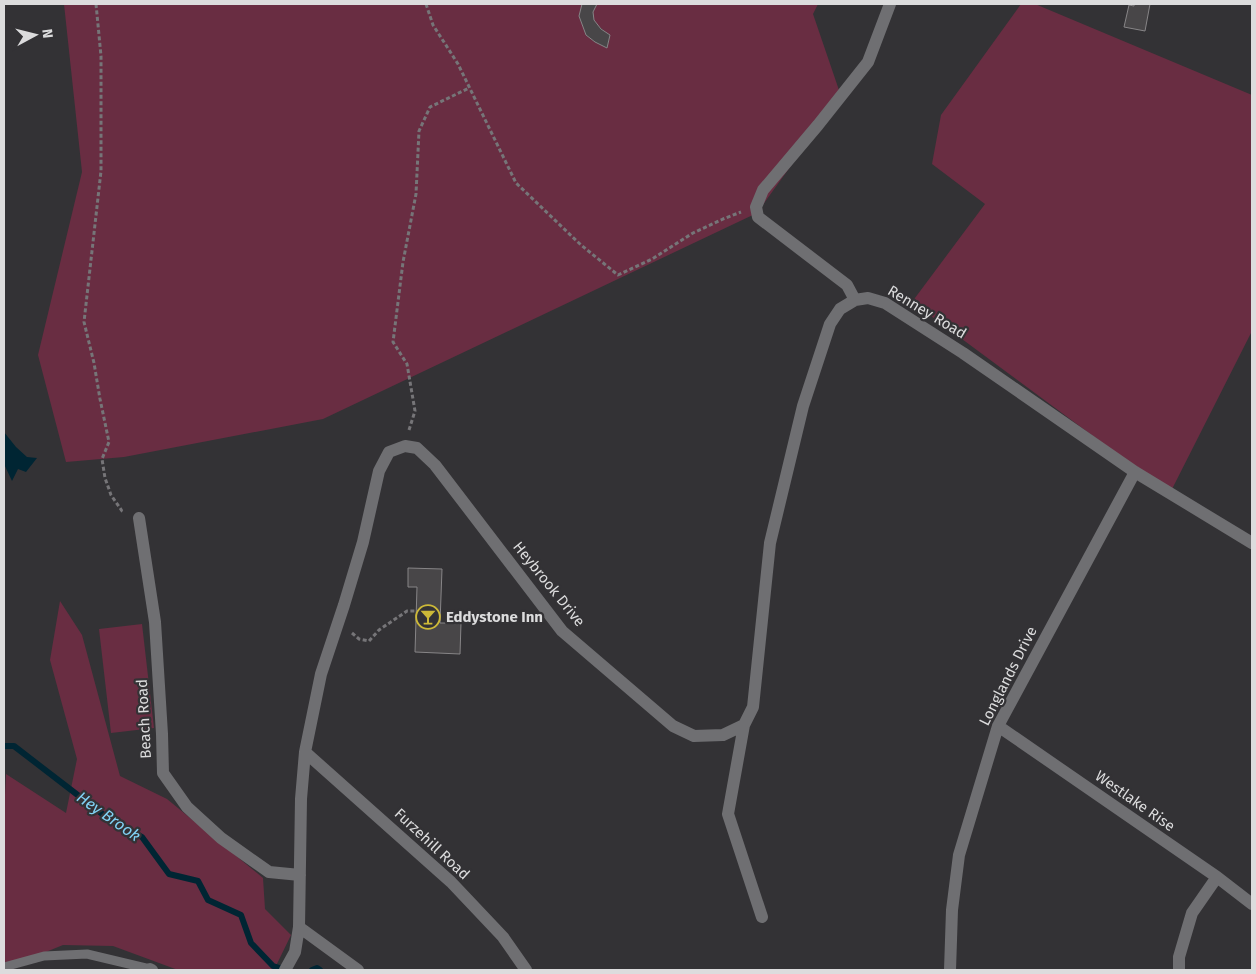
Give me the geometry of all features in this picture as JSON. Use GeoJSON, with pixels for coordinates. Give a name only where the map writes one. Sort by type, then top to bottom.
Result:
{"type":"FeatureCollection","features":[{"type":"Feature","properties":{"kind":"street"},"geometry":{"type":"LineString","coordinates":[[762,918],[728,814],[744,725],[754,707],[770,543],[803,406],[830,324],[840,309],[855,300],[847,285],[758,217],[756,207],[763,190],[868,62],[890,4]]}},
{"type":"Feature","properties":{"kind":"street","name":"Renney Road"},"geometry":{"type":"LineString","coordinates":[[855,300],[868,298],[885,303],[963,353],[1135,472],[1252,542]]}},
{"type":"Feature","properties":{"kind":"street"},"geometry":{"type":"LineString","coordinates":[[285,970],[295,952],[299,927],[301,799],[305,752],[321,674],[363,542],[379,471],[390,452],[405,446]]}},
{"type":"Feature","properties":{"kind":"street","name":"Heybrook Drive"},"geometry":{"type":"LineString","coordinates":[[405,446],[417,448],[435,465],[562,631],[673,726],[694,736],[723,735],[744,725]]}},
{"type":"Feature","properties":{"kind":"street","name":"Longlands Drive"},"geometry":{"type":"LineString","coordinates":[[950,970],[952,910],[959,855],[998,726],[1135,472]]}},
{"type":"Feature","properties":{"kind":"street","name":"Beach Road"},"geometry":{"type":"LineString","coordinates":[[139,518],[155,622],[163,773],[187,807],[221,838],[269,872],[300,875]]}},
{"type":"Feature","properties":{"kind":"street","name":"Westlake Rise"},"geometry":{"type":"LineString","coordinates":[[998,726],[1218,877],[1252,904]]}},
{"type":"Feature","properties":{"kind":"street","name":"Furzehill Road"},"geometry":{"type":"LineString","coordinates":[[305,752],[451,882],[503,937],[526,970]]}},
{"type":"Feature","properties":{"kind":"street"},"geometry":{"type":"LineString","coordinates":[[1179,970],[1179,958],[1192,914],[1218,877]]}},
{"type":"Feature","properties":{"kind":"street"},"geometry":{"type":"LineString","coordinates":[[299,927],[358,970]]}},
{"type":"Feature","properties":{"kind":"lane"},"geometry":{"type":"LineString","coordinates":[[4,967],[44,956],[87,954],[151,970]]}},
{"type":"Feature","properties":{"kind":"path"},"geometry":{"type":"LineString","coordinates":[[96,4],[101,56],[101,170],[84,322],[110,442],[102,459],[105,478],[111,495],[122,511],[139,518]]}},
{"type":"Feature","properties":{"kind":"path"},"geometry":{"type":"LineString","coordinates":[[426,4],[433,24],[458,64],[516,183],[581,245],[618,275],[652,259],[722,218],[756,207]]}},
{"type":"Feature","properties":{"kind":"path"},"geometry":{"type":"LineString","coordinates":[[405,446],[415,411],[407,364],[393,342],[403,262],[416,194],[419,131],[430,107],[469,88]]}},
{"type":"Feature","properties":{"kind":"path"},"geometry":{"type":"LineString","coordinates":[[339,621],[359,639],[369,642],[379,630],[406,611],[416,611]]}},
{"type":"Feature","properties":{"kind":"shaded area"},"geometry":{"type":"Polygon","coordinates":[[[64,4],[582,4],[579,16],[586,35],[607,48],[610,35],[598,25],[593,16],[597,4],[818,4],[813,14],[841,96],[757,213],[323,419],[124,457],[66,462],[38,355],[82,172],[64,4]]]}},
{"type":"Feature","properties":{"kind":"shaded area"},"geometry":{"type":"Polygon","coordinates":[[[1021,4],[1035,4],[1252,95],[1252,331],[1170,493],[912,302],[985,204],[932,164],[941,115],[1021,4]]]}},
{"type":"Feature","properties":{"kind":"shaded area"},"geometry":{"type":"Polygon","coordinates":[[[60,601],[82,635],[120,776],[167,799],[263,878],[265,909],[291,935],[274,970],[178,970],[113,946],[63,945],[4,969],[4,815],[6,774],[66,813],[77,759],[50,660],[60,601]]]}},
{"type":"Feature","properties":{"kind":"shaded area"},"geometry":{"type":"Polygon","coordinates":[[[142,624],[154,728],[111,733],[99,629],[142,624]]]}},
{"type":"Feature","properties":{"kind":"water"},"geometry":{"type":"Polygon","coordinates":[[[4,432],[27,457],[37,458],[26,472],[18,469],[12,481],[4,464],[4,432]]]}},
{"type":"Feature","properties":{"kind":"building"},"geometry":{"type":"Polygon","coordinates":[[[582,4],[597,4],[593,12],[594,20],[601,29],[610,35],[607,48],[586,35],[579,16],[582,4]]]}},
{"type":"Feature","properties":{"kind":"building"},"geometry":{"type":"Polygon","coordinates":[[[1134,4],[1150,4],[1145,31],[1124,27],[1129,5],[1134,6],[1134,4]]]}},
{"type":"Feature","properties":{"kind":"building","name":"Eddystone Inn"},"geometry":{"type":"Polygon","coordinates":[[[408,568],[442,569],[440,623],[461,623],[460,654],[415,652],[417,587],[408,587],[408,568]]]}},
{"type":"Feature","properties":{"kind":"waterway","name":"Hey Brook"},"geometry":{"type":"LineString","coordinates":[[4,746],[14,746],[105,816],[142,837],[169,874],[198,881],[208,900],[241,915],[251,943],[273,966],[286,970]]}},
{"type":"Feature","properties":{"kind":"waterway","name":"Hey Brook"},"geometry":{"type":"LineString","coordinates":[[312,970],[317,968],[320,970]]}},
{"type":"Feature","properties":{"kind":"place","name":"Eddystone Inn"},"geometry":{"type":"Point","coordinates":[428,617]}}]}
